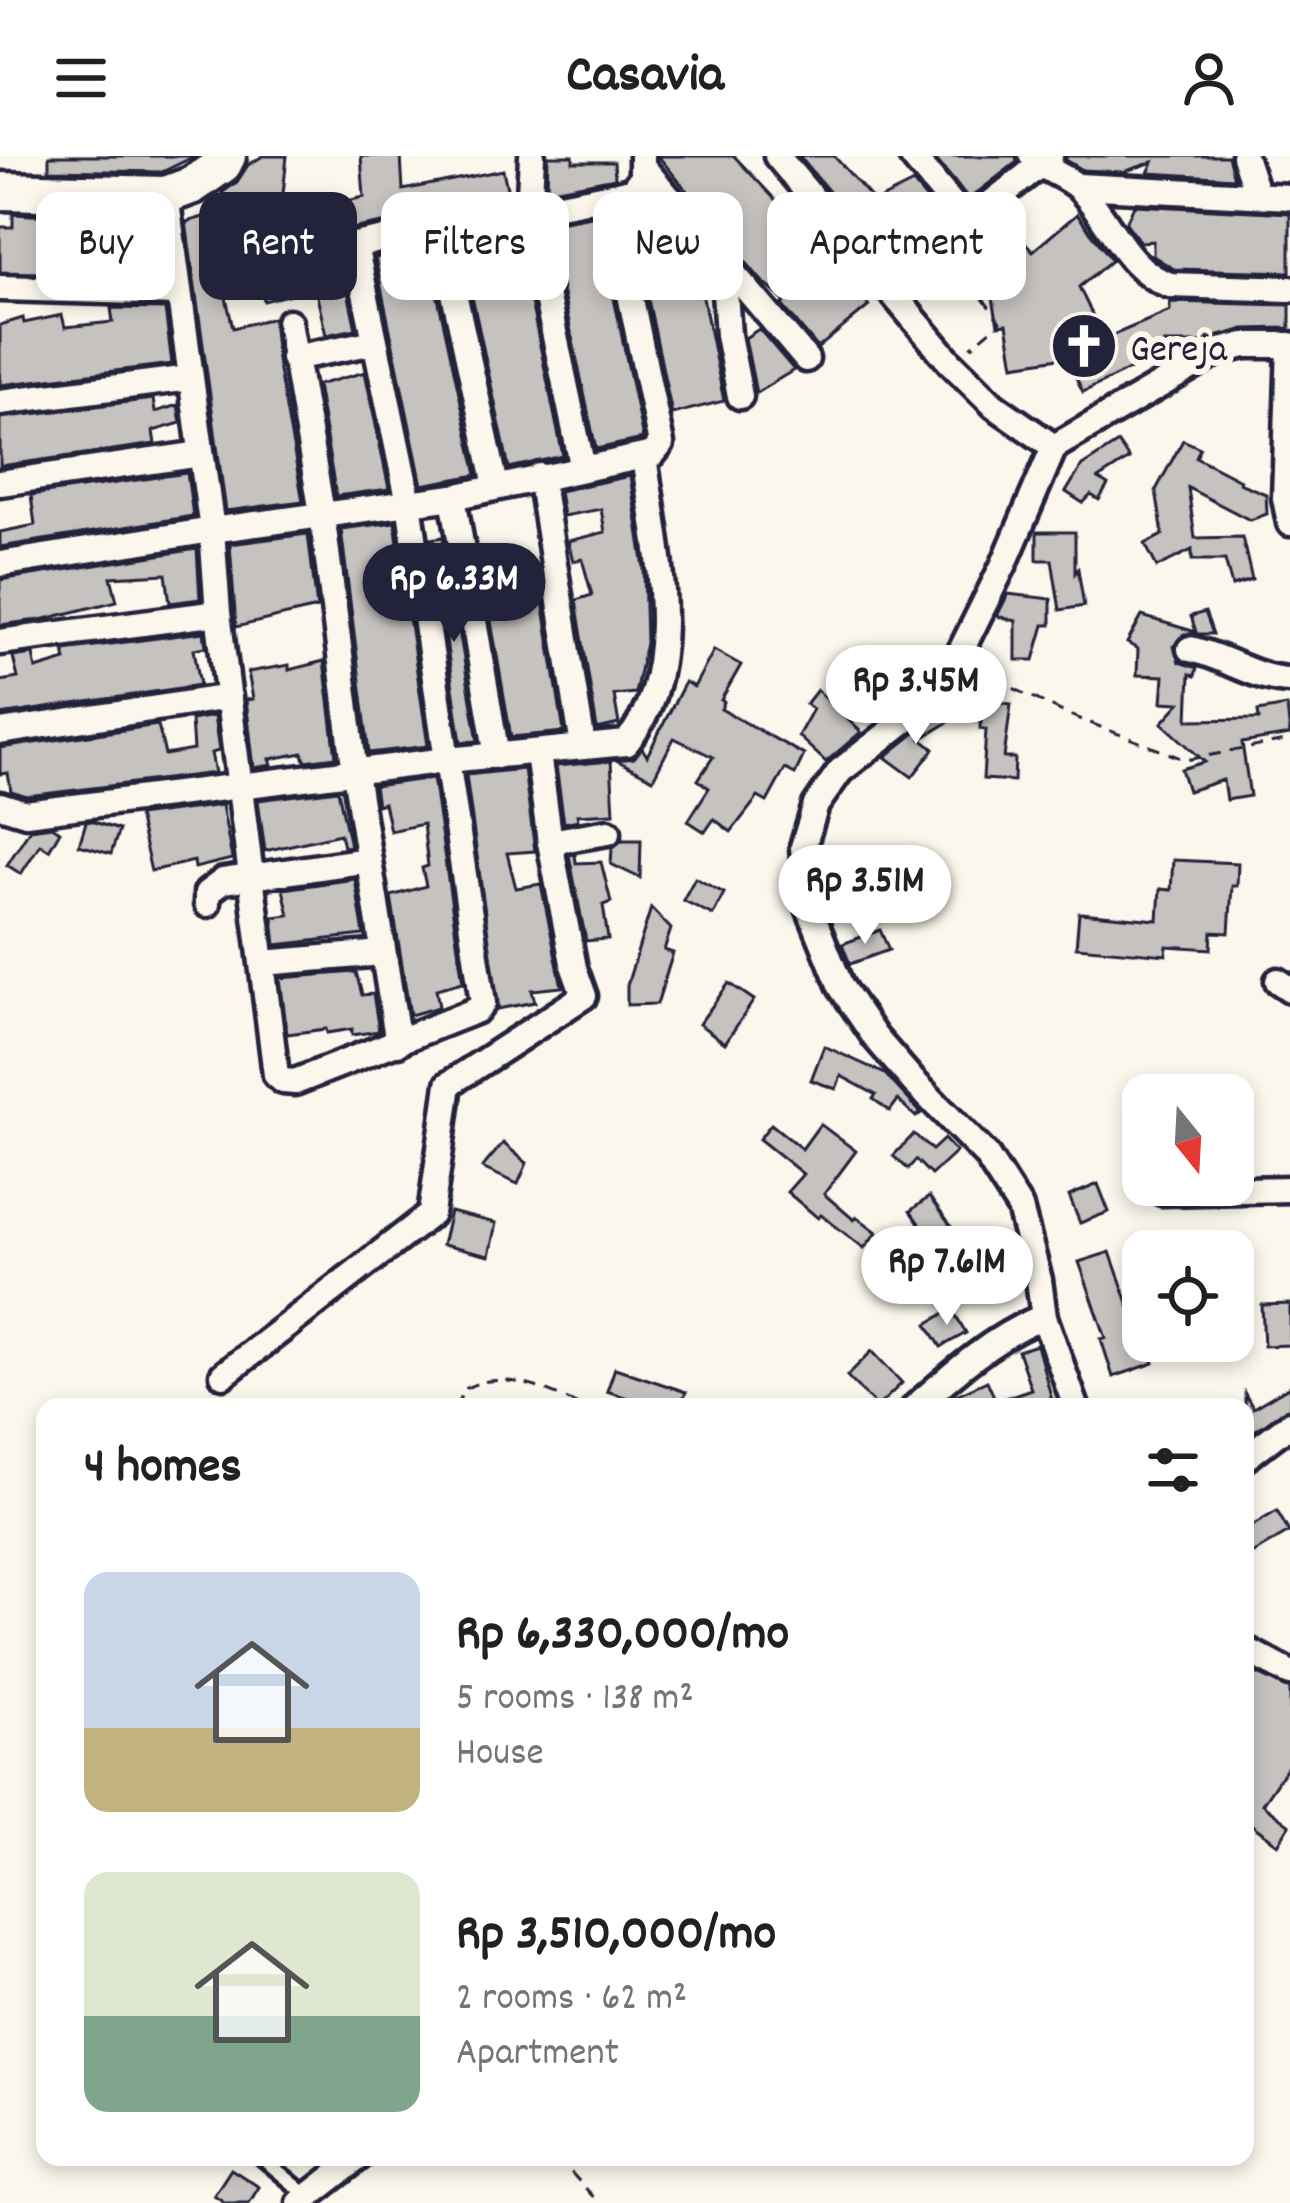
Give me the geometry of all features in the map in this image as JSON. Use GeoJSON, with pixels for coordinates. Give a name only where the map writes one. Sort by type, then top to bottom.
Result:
{"type":"FeatureCollection","features":[{"type":"Feature","properties":{"kind":"street"},"geometry":{"type":"LineString","coordinates":[[174,192],[193,185],[227,156]]}},
{"type":"Feature","properties":{"kind":"street"},"geometry":{"type":"LineString","coordinates":[[530,192],[532,156]]}},
{"type":"Feature","properties":{"kind":"street"},"geometry":{"type":"LineString","coordinates":[[777,156],[808,192]]}},
{"type":"Feature","properties":{"kind":"street"},"geometry":{"type":"LineString","coordinates":[[912,156],[942,192]]}},
{"type":"Feature","properties":{"kind":"street"},"geometry":{"type":"LineString","coordinates":[[1244,156],[1257,195]]}},
{"type":"Feature","properties":{"kind":"street"},"geometry":{"type":"LineString","coordinates":[[1002,192],[1041,159],[1078,186],[1153,279],[1170,285],[1290,289]]}},
{"type":"Feature","properties":{"kind":"street"},"geometry":{"type":"LineString","coordinates":[[625,192],[638,185],[642,162]]}},
{"type":"Feature","properties":{"kind":"street"},"geometry":{"type":"LineString","coordinates":[[642,162],[666,192]]}},
{"type":"Feature","properties":{"kind":"street"},"geometry":{"type":"LineString","coordinates":[[1078,186],[1290,197]]}},
{"type":"Feature","properties":{"kind":"street"},"geometry":{"type":"LineString","coordinates":[[0,191],[42,192]]}},
{"type":"Feature","properties":{"kind":"street"},"geometry":{"type":"LineString","coordinates":[[175,275],[212,530],[218,613],[276,1075],[284,1082],[295,1082],[478,1010],[483,1003],[409,503],[357,250]]}},
{"type":"Feature","properties":{"kind":"street"},"geometry":{"type":"LineString","coordinates":[[743,287],[806,359]]}},
{"type":"Feature","properties":{"kind":"street"},"geometry":{"type":"LineString","coordinates":[[0,288],[177,293]]}},
{"type":"Feature","properties":{"kind":"street"},"geometry":{"type":"LineString","coordinates":[[455,300],[496,486]]}},
{"type":"Feature","properties":{"kind":"street"},"geometry":{"type":"LineString","coordinates":[[547,300],[583,469]]}},
{"type":"Feature","properties":{"kind":"street"},"geometry":{"type":"LineString","coordinates":[[0,565],[322,513],[453,497],[644,457],[658,451],[661,444],[631,300]]}},
{"type":"Feature","properties":{"kind":"street"},"geometry":{"type":"LineString","coordinates":[[726,300],[740,396]]}},
{"type":"Feature","properties":{"kind":"street"},"geometry":{"type":"LineString","coordinates":[[900,300],[950,362],[994,406],[1054,447]]}},
{"type":"Feature","properties":{"kind":"street"},"geometry":{"type":"LineString","coordinates":[[289,322],[322,513],[355,773],[398,1043]]}},
{"type":"Feature","properties":{"kind":"street"},"geometry":{"type":"LineString","coordinates":[[292,358],[375,342]]}},
{"type":"Feature","properties":{"kind":"street"},"geometry":{"type":"LineString","coordinates":[[1073,1398],[1044,1317],[1020,1208],[986,1155],[913,1082],[842,987],[820,944],[803,879],[802,847],[816,805],[840,771],[926,704],[958,662],[1054,447],[1217,352],[1245,345],[1290,344],[1285,498],[1290,524]]}},
{"type":"Feature","properties":{"kind":"street"},"geometry":{"type":"LineString","coordinates":[[0,401],[190,377]]}},
{"type":"Feature","properties":{"kind":"street"},"geometry":{"type":"LineString","coordinates":[[0,483],[201,454]]}},
{"type":"Feature","properties":{"kind":"street"},"geometry":{"type":"LineString","coordinates":[[0,806],[26,813],[626,742],[652,705],[662,661],[659,560],[644,457]]}},
{"type":"Feature","properties":{"kind":"street"},"geometry":{"type":"LineString","coordinates":[[540,476],[583,746]]}},
{"type":"Feature","properties":{"kind":"street"},"geometry":{"type":"LineString","coordinates":[[453,497],[496,756]]}},
{"type":"Feature","properties":{"kind":"street"},"geometry":{"type":"LineString","coordinates":[[0,642],[218,613]]}},
{"type":"Feature","properties":{"kind":"street"},"geometry":{"type":"LineString","coordinates":[[1190,650],[1211,654],[1262,677],[1290,680]]}},
{"type":"Feature","properties":{"kind":"street"},"geometry":{"type":"LineString","coordinates":[[0,732],[230,697]]}},
{"type":"Feature","properties":{"kind":"street"},"geometry":{"type":"LineString","coordinates":[[224,1375],[431,1214],[449,1084],[584,996],[574,968],[550,842],[538,753]]}},
{"type":"Feature","properties":{"kind":"street"},"geometry":{"type":"LineString","coordinates":[[550,842],[608,832]]}},
{"type":"Feature","properties":{"kind":"street"},"geometry":{"type":"LineString","coordinates":[[208,904],[212,887],[252,875],[368,860]]}},
{"type":"Feature","properties":{"kind":"street"},"geometry":{"type":"LineString","coordinates":[[262,963],[382,953]]}},
{"type":"Feature","properties":{"kind":"street"},"geometry":{"type":"LineString","coordinates":[[1254,1190],[1290,1189]]}},
{"type":"Feature","properties":{"kind":"street"},"geometry":{"type":"LineString","coordinates":[[926,1398],[965,1365],[1044,1317]]}},
{"type":"Feature","properties":{"kind":"street"},"geometry":{"type":"LineString","coordinates":[[1254,1450],[1290,1424]]}},
{"type":"Feature","properties":{"kind":"street"},"geometry":{"type":"LineString","coordinates":[[1254,1653],[1290,1672]]}},
{"type":"Feature","properties":{"kind":"street"},"geometry":{"type":"LineString","coordinates":[[304,2200],[347,2166]]}},
{"type":"Feature","properties":{"kind":"lane"},"geometry":{"type":"LineString","coordinates":[[270,2166],[304,2200]]}},
{"type":"Feature","properties":{"kind":"path"},"geometry":{"type":"LineString","coordinates":[[950,362],[1000,322],[984,300]]}},
{"type":"Feature","properties":{"kind":"path"},"geometry":{"type":"LineString","coordinates":[[958,662],[1067,713],[1186,760],[1290,740]]}},
{"type":"Feature","properties":{"kind":"path"},"geometry":{"type":"LineString","coordinates":[[460,1398],[465,1389],[492,1379],[539,1387],[563,1398]]}},
{"type":"Feature","properties":{"kind":"path"},"geometry":{"type":"LineString","coordinates":[[564,2166],[599,2203]]}},
{"type":"Feature","properties":{"kind":"building"},"geometry":{"type":"Polygon","coordinates":[[[49,156],[195,156],[162,172],[49,170],[49,156]]]}},
{"type":"Feature","properties":{"kind":"building"},"geometry":{"type":"Polygon","coordinates":[[[263,156],[287,156],[283,192],[223,192],[263,156]]]}},
{"type":"Feature","properties":{"kind":"building"},"geometry":{"type":"Polygon","coordinates":[[[361,156],[401,156],[403,190],[503,170],[508,192],[381,192],[381,223],[357,228],[357,199],[364,197],[361,156]]]}},
{"type":"Feature","properties":{"kind":"building"},"geometry":{"type":"Polygon","coordinates":[[[548,156],[573,156],[573,162],[614,162],[615,178],[547,191],[548,156]]]}},
{"type":"Feature","properties":{"kind":"building"},"geometry":{"type":"Polygon","coordinates":[[[658,156],[734,156],[768,192],[767,285],[743,258],[743,192],[688,192],[658,156]]]}},
{"type":"Feature","properties":{"kind":"building"},"geometry":{"type":"Polygon","coordinates":[[[799,156],[834,156],[866,192],[829,192],[799,156]]]}},
{"type":"Feature","properties":{"kind":"building"},"geometry":{"type":"Polygon","coordinates":[[[933,156],[1016,156],[1017,162],[978,192],[963,192],[933,156]]]}},
{"type":"Feature","properties":{"kind":"building"},"geometry":{"type":"Polygon","coordinates":[[[1066,156],[1228,156],[1234,178],[1148,173],[1153,162],[1123,172],[1083,170],[1066,156]]]}},
{"type":"Feature","properties":{"kind":"building"},"geometry":{"type":"Polygon","coordinates":[[[913,183],[921,192],[895,192],[913,183]]]}},
{"type":"Feature","properties":{"kind":"building"},"geometry":{"type":"Polygon","coordinates":[[[1134,205],[1290,213],[1290,272],[1174,269],[1153,256],[1153,241],[1140,242],[1126,223],[1134,205]]]}},
{"type":"Feature","properties":{"kind":"building"},"geometry":{"type":"Polygon","coordinates":[[[13,214],[36,215],[36,273],[0,272],[0,227],[13,227],[13,214]]]}},
{"type":"Feature","properties":{"kind":"building"},"geometry":{"type":"Polygon","coordinates":[[[1077,214],[1112,260],[1079,287],[1104,339],[1170,311],[1170,302],[1290,305],[1290,328],[1244,329],[1200,343],[1164,343],[1168,351],[1083,392],[1066,357],[1014,365],[1007,324],[998,325],[993,300],[1026,300],[1026,243],[1033,251],[1077,214]]]}},
{"type":"Feature","properties":{"kind":"building"},"geometry":{"type":"Polygon","coordinates":[[[593,216],[593,300],[614,300],[643,439],[596,449],[564,300],[569,300],[569,220],[593,216]]]}},
{"type":"Feature","properties":{"kind":"building"},"geometry":{"type":"Polygon","coordinates":[[[199,218],[199,300],[226,300],[233,328],[273,318],[303,501],[226,511],[186,222],[199,218]]]}},
{"type":"Feature","properties":{"kind":"building"},"geometry":{"type":"Polygon","coordinates":[[[381,257],[381,287],[375,258],[381,257]]]}},
{"type":"Feature","properties":{"kind":"building"},"geometry":{"type":"Polygon","coordinates":[[[318,300],[350,300],[356,329],[326,335],[318,300]]]}},
{"type":"Feature","properties":{"kind":"building"},"geometry":{"type":"Polygon","coordinates":[[[384,300],[438,300],[477,475],[422,485],[384,300]]]}},
{"type":"Feature","properties":{"kind":"building"},"geometry":{"type":"Polygon","coordinates":[[[473,300],[531,300],[563,456],[509,468],[473,300]]]}},
{"type":"Feature","properties":{"kind":"building"},"geometry":{"type":"Polygon","coordinates":[[[648,300],[703,300],[724,401],[672,414],[648,300]]]}},
{"type":"Feature","properties":{"kind":"building"},"geometry":{"type":"Polygon","coordinates":[[[864,300],[869,306],[818,348],[782,305],[864,300]]]}},
{"type":"Feature","properties":{"kind":"building"},"geometry":{"type":"Polygon","coordinates":[[[111,308],[165,309],[172,364],[0,385],[0,325],[62,315],[65,327],[113,322],[111,308]]]}},
{"type":"Feature","properties":{"kind":"building"},"geometry":{"type":"Polygon","coordinates":[[[759,329],[794,370],[756,393],[745,338],[759,329]]]}},
{"type":"Feature","properties":{"kind":"building"},"geometry":{"type":"Polygon","coordinates":[[[365,372],[389,489],[336,496],[317,385],[365,372]]]}},
{"type":"Feature","properties":{"kind":"building"},"geometry":{"type":"Polygon","coordinates":[[[153,399],[155,412],[178,405],[181,423],[153,431],[155,444],[0,466],[0,418],[153,399]]]}},
{"type":"Feature","properties":{"kind":"building"},"geometry":{"type":"Polygon","coordinates":[[[1183,440],[1200,448],[1196,457],[1266,494],[1267,514],[1250,520],[1188,488],[1195,538],[1242,537],[1252,580],[1232,586],[1225,560],[1192,560],[1192,550],[1157,567],[1145,544],[1163,535],[1156,490],[1183,440]]]}},
{"type":"Feature","properties":{"kind":"building"},"geometry":{"type":"Polygon","coordinates":[[[1118,443],[1129,459],[1098,479],[1108,485],[1099,500],[1091,495],[1083,503],[1066,492],[1082,466],[1118,443]]]}},
{"type":"Feature","properties":{"kind":"building"},"geometry":{"type":"Polygon","coordinates":[[[187,473],[193,516],[0,547],[0,532],[35,525],[31,495],[187,473]]]}},
{"type":"Feature","properties":{"kind":"building"},"geometry":{"type":"Polygon","coordinates":[[[630,476],[644,568],[646,643],[635,693],[614,695],[619,724],[597,729],[576,600],[592,595],[582,559],[573,561],[568,541],[605,532],[601,509],[563,516],[559,491],[630,476]]]}},
{"type":"Feature","properties":{"kind":"building"},"geometry":{"type":"Polygon","coordinates":[[[395,522],[428,746],[369,753],[341,529],[395,522]]]}},
{"type":"Feature","properties":{"kind":"building"},"geometry":{"type":"Polygon","coordinates":[[[1037,532],[1075,532],[1075,573],[1078,569],[1084,606],[1060,610],[1052,560],[1037,560],[1037,532]]]}},
{"type":"Feature","properties":{"kind":"building"},"geometry":{"type":"Polygon","coordinates":[[[308,534],[317,608],[236,627],[230,544],[308,534]]]}},
{"type":"Feature","properties":{"kind":"building"},"geometry":{"type":"Polygon","coordinates":[[[443,537],[478,741],[461,742],[431,539],[443,537]]]}},
{"type":"Feature","properties":{"kind":"building"},"geometry":{"type":"Polygon","coordinates":[[[197,549],[200,599],[170,603],[166,574],[111,577],[117,601],[0,625],[0,580],[197,549]]]}},
{"type":"Feature","properties":{"kind":"building"},"geometry":{"type":"Polygon","coordinates":[[[513,555],[520,582],[539,577],[564,732],[511,737],[481,563],[513,555]]]}},
{"type":"Feature","properties":{"kind":"building"},"geometry":{"type":"Polygon","coordinates":[[[1008,594],[1051,599],[1051,625],[1044,625],[1034,660],[1016,660],[1016,621],[997,616],[1008,594]]]}},
{"type":"Feature","properties":{"kind":"building"},"geometry":{"type":"Polygon","coordinates":[[[1205,612],[1213,634],[1184,634],[1174,646],[1179,662],[1197,668],[1195,676],[1190,674],[1188,720],[1259,719],[1258,711],[1287,706],[1290,735],[1242,743],[1250,796],[1226,800],[1223,780],[1188,791],[1181,769],[1205,762],[1162,723],[1180,703],[1162,702],[1164,676],[1137,675],[1138,649],[1127,643],[1142,616],[1196,632],[1191,616],[1205,612]]]}},
{"type":"Feature","properties":{"kind":"building"},"geometry":{"type":"Polygon","coordinates":[[[204,632],[206,647],[194,649],[200,685],[0,715],[0,681],[18,678],[13,657],[33,654],[36,669],[66,660],[64,650],[204,632]]]}},
{"type":"Feature","properties":{"kind":"building"},"geometry":{"type":"Polygon","coordinates":[[[714,650],[741,665],[721,700],[721,709],[804,755],[795,774],[785,769],[767,802],[758,797],[731,832],[714,819],[705,832],[688,821],[709,788],[698,780],[713,757],[674,738],[653,779],[616,760],[634,758],[642,748],[647,756],[685,682],[694,687],[714,650]]]}},
{"type":"Feature","properties":{"kind":"building"},"geometry":{"type":"Polygon","coordinates":[[[324,661],[336,757],[305,761],[303,753],[270,759],[272,765],[254,768],[246,700],[253,699],[248,672],[289,665],[289,670],[324,661]]]}},
{"type":"Feature","properties":{"kind":"building"},"geometry":{"type":"Polygon","coordinates":[[[817,690],[861,732],[826,762],[798,736],[813,709],[806,704],[817,690]]]}},
{"type":"Feature","properties":{"kind":"building"},"geometry":{"type":"Polygon","coordinates":[[[984,700],[1011,704],[1004,758],[1015,758],[1014,781],[983,779],[986,730],[980,729],[984,700]]]}},
{"type":"Feature","properties":{"kind":"building"},"geometry":{"type":"Polygon","coordinates":[[[940,713],[952,720],[921,739],[934,749],[912,777],[885,757],[940,713]]]}},
{"type":"Feature","properties":{"kind":"building"},"geometry":{"type":"Polygon","coordinates":[[[214,716],[219,751],[211,753],[215,773],[27,796],[11,791],[8,773],[0,774],[0,748],[158,725],[165,755],[193,750],[191,720],[214,716]]]}},
{"type":"Feature","properties":{"kind":"building"},"geometry":{"type":"Polygon","coordinates":[[[611,761],[614,813],[577,815],[578,820],[564,823],[556,766],[611,761]]]}},
{"type":"Feature","properties":{"kind":"building"},"geometry":{"type":"Polygon","coordinates":[[[524,769],[535,851],[507,853],[516,888],[541,884],[562,987],[532,990],[535,1002],[498,1009],[466,775],[524,769]]]}},
{"type":"Feature","properties":{"kind":"building"},"geometry":{"type":"Polygon","coordinates":[[[433,778],[463,982],[436,989],[439,1007],[410,1015],[391,896],[426,886],[423,824],[390,831],[384,803],[377,805],[374,786],[433,778]]]}},
{"type":"Feature","properties":{"kind":"building"},"geometry":{"type":"Polygon","coordinates":[[[338,790],[350,846],[343,847],[340,834],[265,851],[258,800],[338,790]]]}},
{"type":"Feature","properties":{"kind":"building"},"geometry":{"type":"Polygon","coordinates":[[[222,805],[232,859],[151,871],[138,816],[222,805]]]}},
{"type":"Feature","properties":{"kind":"building"},"geometry":{"type":"Polygon","coordinates":[[[86,822],[119,830],[111,854],[79,845],[86,822]]]}},
{"type":"Feature","properties":{"kind":"building"},"geometry":{"type":"Polygon","coordinates":[[[52,826],[60,831],[49,850],[40,844],[21,874],[7,865],[30,829],[52,826]]]}},
{"type":"Feature","properties":{"kind":"building"},"geometry":{"type":"Polygon","coordinates":[[[622,840],[641,840],[640,878],[611,864],[612,848],[622,840]]]}},
{"type":"Feature","properties":{"kind":"building"},"geometry":{"type":"Polygon","coordinates":[[[575,854],[576,863],[601,862],[611,902],[603,905],[608,939],[586,941],[569,855],[575,854]]]}},
{"type":"Feature","properties":{"kind":"building"},"geometry":{"type":"Polygon","coordinates":[[[1173,860],[1238,863],[1229,933],[1212,932],[1211,949],[1167,946],[1166,955],[1076,947],[1079,913],[1158,920],[1160,889],[1171,890],[1173,860]]]}},
{"type":"Feature","properties":{"kind":"building"},"geometry":{"type":"Polygon","coordinates":[[[695,878],[724,893],[713,915],[683,900],[695,878]]]}},
{"type":"Feature","properties":{"kind":"building"},"geometry":{"type":"Polygon","coordinates":[[[355,879],[364,935],[276,945],[273,917],[289,915],[283,889],[355,879]]]}},
{"type":"Feature","properties":{"kind":"building"},"geometry":{"type":"Polygon","coordinates":[[[651,908],[671,929],[664,950],[673,953],[657,1004],[627,1005],[627,985],[651,908]]]}},
{"type":"Feature","properties":{"kind":"building"},"geometry":{"type":"Polygon","coordinates":[[[880,930],[889,950],[850,964],[842,944],[880,930]]]}},
{"type":"Feature","properties":{"kind":"building"},"geometry":{"type":"Polygon","coordinates":[[[356,972],[362,995],[373,994],[379,1031],[352,1035],[352,1029],[327,1033],[326,1029],[287,1034],[280,978],[356,972]]]}},
{"type":"Feature","properties":{"kind":"building"},"geometry":{"type":"Polygon","coordinates":[[[729,983],[754,1000],[725,1043],[699,1024],[729,983]]]}},
{"type":"Feature","properties":{"kind":"building"},"geometry":{"type":"Polygon","coordinates":[[[824,1046],[885,1074],[921,1113],[916,1117],[898,1100],[890,1111],[873,1099],[876,1095],[841,1076],[836,1089],[811,1080],[824,1046]]]}},
{"type":"Feature","properties":{"kind":"building"},"geometry":{"type":"Polygon","coordinates":[[[771,1124],[802,1149],[820,1124],[856,1151],[824,1194],[854,1220],[857,1217],[877,1232],[864,1248],[787,1192],[803,1174],[759,1139],[771,1124]]]}},
{"type":"Feature","properties":{"kind":"building"},"geometry":{"type":"Polygon","coordinates":[[[914,1134],[932,1150],[944,1139],[956,1152],[931,1175],[916,1160],[908,1169],[893,1156],[914,1134]]]}},
{"type":"Feature","properties":{"kind":"building"},"geometry":{"type":"Polygon","coordinates":[[[503,1143],[527,1163],[518,1184],[482,1168],[503,1143]]]}},
{"type":"Feature","properties":{"kind":"building"},"geometry":{"type":"Polygon","coordinates":[[[1098,1184],[1109,1212],[1080,1223],[1069,1196],[1098,1184]]]}},
{"type":"Feature","properties":{"kind":"building"},"geometry":{"type":"Polygon","coordinates":[[[929,1197],[966,1246],[946,1261],[940,1252],[904,1263],[898,1246],[928,1236],[910,1211],[929,1197]]]}},
{"type":"Feature","properties":{"kind":"building"},"geometry":{"type":"Polygon","coordinates":[[[450,1212],[496,1223],[489,1256],[442,1245],[450,1212]]]}},
{"type":"Feature","properties":{"kind":"building"},"geometry":{"type":"Polygon","coordinates":[[[1110,1252],[1122,1286],[1122,1362],[1154,1363],[1113,1377],[1101,1339],[1106,1338],[1079,1262],[1110,1252]]]}},
{"type":"Feature","properties":{"kind":"building"},"geometry":{"type":"Polygon","coordinates":[[[1290,1304],[1290,1345],[1264,1346],[1262,1305],[1290,1304]]]}},
{"type":"Feature","properties":{"kind":"building"},"geometry":{"type":"Polygon","coordinates":[[[952,1309],[966,1333],[941,1347],[927,1324],[952,1309]]]}},
{"type":"Feature","properties":{"kind":"building"},"geometry":{"type":"Polygon","coordinates":[[[1037,1345],[1052,1398],[1005,1398],[1031,1389],[1018,1351],[1037,1345]]]}},
{"type":"Feature","properties":{"kind":"building"},"geometry":{"type":"Polygon","coordinates":[[[872,1351],[902,1383],[886,1398],[868,1398],[847,1376],[872,1351]]]}},
{"type":"Feature","properties":{"kind":"building"},"geometry":{"type":"Polygon","coordinates":[[[615,1368],[686,1392],[684,1398],[628,1398],[607,1391],[615,1368]]]}},
{"type":"Feature","properties":{"kind":"building"},"geometry":{"type":"Polygon","coordinates":[[[987,1381],[995,1398],[951,1398],[952,1397],[987,1381]]]}},
{"type":"Feature","properties":{"kind":"building"},"geometry":{"type":"Polygon","coordinates":[[[1290,1386],[1290,1408],[1254,1431],[1254,1407],[1290,1386]]]}},
{"type":"Feature","properties":{"kind":"building"},"geometry":{"type":"Polygon","coordinates":[[[1277,1511],[1289,1532],[1254,1553],[1254,1525],[1277,1511]]]}},
{"type":"Feature","properties":{"kind":"building"},"geometry":{"type":"Polygon","coordinates":[[[1254,1672],[1290,1689],[1290,1763],[1262,1804],[1290,1825],[1278,1844],[1254,1827],[1254,1672]]]}},
{"type":"Feature","properties":{"kind":"building"},"geometry":{"type":"Polygon","coordinates":[[[231,2169],[259,2187],[249,2203],[226,2203],[214,2195],[231,2169]]]}},
{"type":"Feature","properties":{"kind":"place","name":"Gereja"},"geometry":{"type":"Point","coordinates":[1084,346]}}]}
